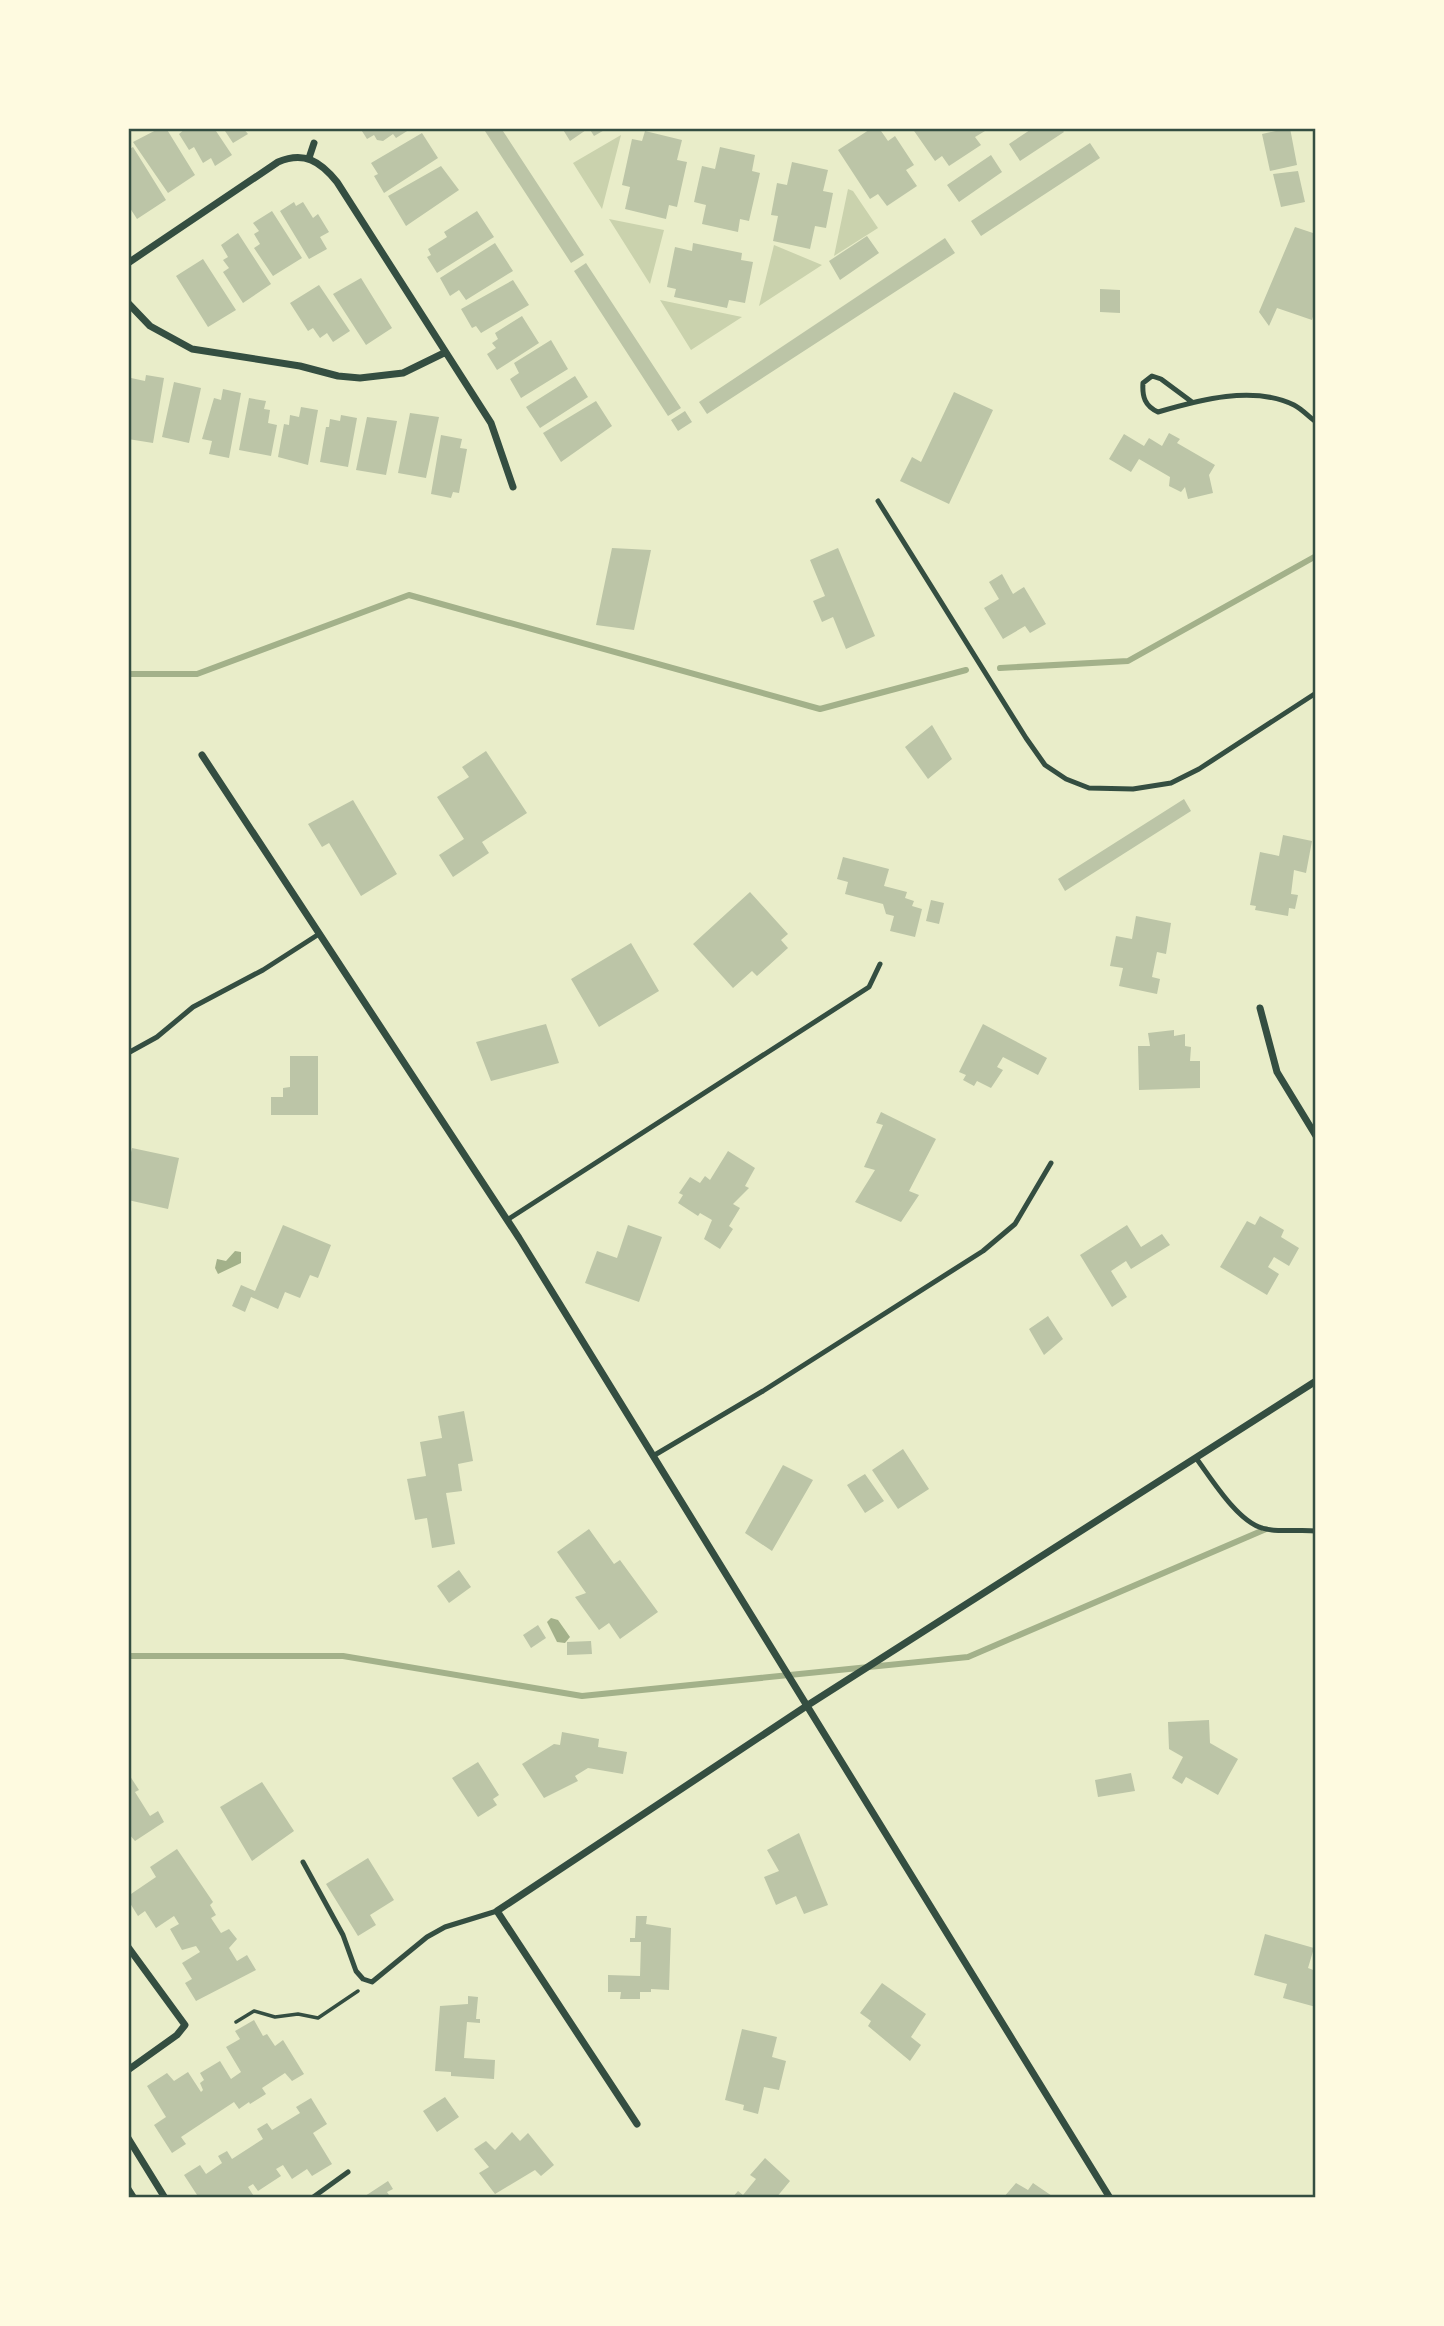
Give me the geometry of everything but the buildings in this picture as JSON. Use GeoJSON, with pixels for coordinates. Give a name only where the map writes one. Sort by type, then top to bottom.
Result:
{"type":"FeatureCollection","features":[{"type":"Feature","properties":{"kind":"street"},"geometry":{"type":"LineString","coordinates":[[309,158],[314,143]]}},
{"type":"Feature","properties":{"kind":"street"},"geometry":{"type":"LineString","coordinates":[[128,262],[278,162],[299,155],[321,164],[337,182],[491,423],[513,487]]}},
{"type":"Feature","properties":{"kind":"street"},"geometry":{"type":"LineString","coordinates":[[128,303],[150,326],[192,349],[300,366],[338,376],[360,378],[403,373],[444,353]]}},
{"type":"Feature","properties":{"kind":"street"},"geometry":{"type":"LineString","coordinates":[[202,755],[507,1220],[1110,2198]]}},
{"type":"Feature","properties":{"kind":"street"},"geometry":{"type":"LineString","coordinates":[[1260,1008],[1277,1072],[1316,1136]]}},
{"type":"Feature","properties":{"kind":"street"},"geometry":{"type":"LineString","coordinates":[[637,2124],[497,1911],[808,1705],[1316,1381]]}},
{"type":"Feature","properties":{"kind":"street"},"geometry":{"type":"LineString","coordinates":[[128,1947],[185,2025],[177,2035],[128,2070]]}},
{"type":"Feature","properties":{"kind":"street"},"geometry":{"type":"LineString","coordinates":[[128,2138],[165,2198]]}},
{"type":"Feature","properties":{"kind":"lane"},"geometry":{"type":"LineString","coordinates":[[1192,402],[1161,379],[1152,376],[1143,383],[1142,394],[1150,408],[1158,412],[1222,397],[1263,397],[1294,405],[1316,422]]}},
{"type":"Feature","properties":{"kind":"lane"},"geometry":{"type":"LineString","coordinates":[[878,501],[1026,738],[1045,765],[1066,779],[1088,788],[1133,789],[1171,783],[1316,694]]}},
{"type":"Feature","properties":{"kind":"lane"},"geometry":{"type":"LineString","coordinates":[[128,1053],[157,1037],[193,1007],[263,970],[319,934]]}},
{"type":"Feature","properties":{"kind":"lane"},"geometry":{"type":"LineString","coordinates":[[507,1220],[869,987],[880,964]]}},
{"type":"Feature","properties":{"kind":"lane"},"geometry":{"type":"LineString","coordinates":[[653,1456],[763,1391],[983,1251],[1015,1224],[1051,1163]]}},
{"type":"Feature","properties":{"kind":"lane"},"geometry":{"type":"LineString","coordinates":[[1196,1458],[1233,1506],[1253,1524],[1264,1529],[1316,1531]]}},
{"type":"Feature","properties":{"kind":"lane"},"geometry":{"type":"LineString","coordinates":[[303,1861],[343,1935],[356,1971],[363,1979],[372,1982],[428,1937],[445,1927],[497,1911]]}},
{"type":"Feature","properties":{"kind":"lane"},"geometry":{"type":"LineString","coordinates":[[312,2198],[348,2172]]}},
{"type":"Feature","properties":{"kind":"lane"},"geometry":{"type":"LineString","coordinates":[[128,2187],[135,2198]]}},
{"type":"Feature","properties":{"kind":"path"},"geometry":{"type":"LineString","coordinates":[[236,2022],[254,2011],[275,2017],[298,2014],[318,2018],[372,1982]]}},
{"type":"Feature","properties":{"kind":"shaded area"},"geometry":{"type":"Polygon","coordinates":[[[621,135],[602,209],[573,163],[621,135]]]}},
{"type":"Feature","properties":{"kind":"shaded area"},"geometry":{"type":"Polygon","coordinates":[[[848,189],[853,191],[878,228],[834,256],[848,189]]]}},
{"type":"Feature","properties":{"kind":"shaded area"},"geometry":{"type":"Polygon","coordinates":[[[609,219],[664,230],[650,284],[609,219]]]}},
{"type":"Feature","properties":{"kind":"shaded area"},"geometry":{"type":"Polygon","coordinates":[[[774,245],[822,265],[759,306],[774,245]]]}},
{"type":"Feature","properties":{"kind":"shaded area"},"geometry":{"type":"Polygon","coordinates":[[[660,300],[742,317],[691,350],[660,300]]]}},
{"type":"Feature","properties":{"kind":"shaded area"},"geometry":{"type":"Polygon","coordinates":[[[235,1251],[241,1252],[241,1263],[218,1274],[215,1268],[217,1259],[226,1261],[235,1251]]]}},
{"type":"Feature","properties":{"kind":"shaded area"},"geometry":{"type":"Polygon","coordinates":[[[551,1618],[558,1620],[570,1637],[565,1643],[557,1642],[547,1622],[551,1618]]]}},
{"type":"Feature","properties":{"kind":"waterway"},"geometry":{"type":"LineString","coordinates":[[1000,668],[1128,661],[1316,556]]}},
{"type":"Feature","properties":{"kind":"waterway"},"geometry":{"type":"LineString","coordinates":[[128,674],[197,674],[409,595],[820,709],[966,670]]}},
{"type":"Feature","properties":{"kind":"waterway"},"geometry":{"type":"LineString","coordinates":[[128,1656],[343,1656],[582,1696],[968,1657],[1266,1529]]}}]}
